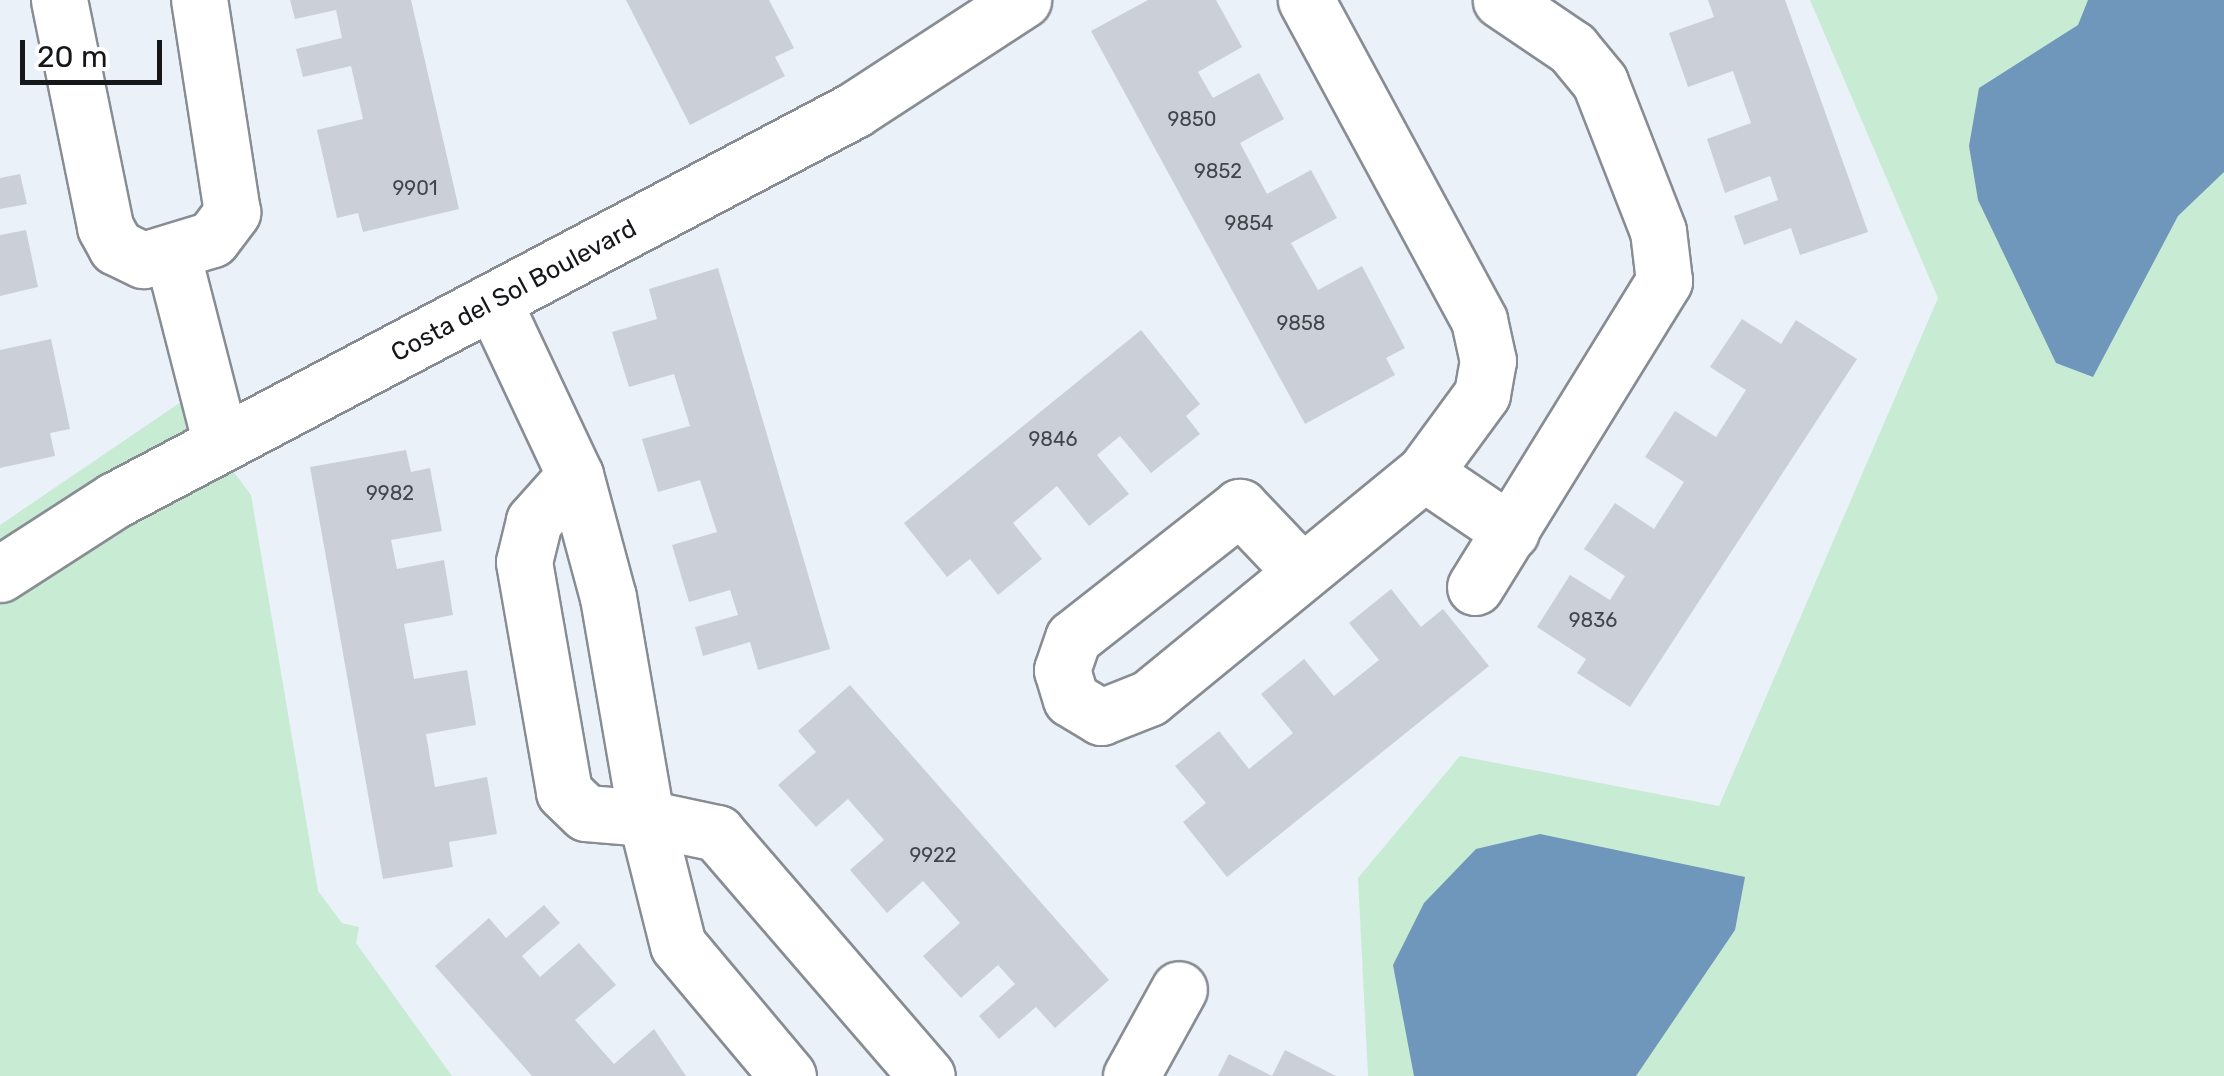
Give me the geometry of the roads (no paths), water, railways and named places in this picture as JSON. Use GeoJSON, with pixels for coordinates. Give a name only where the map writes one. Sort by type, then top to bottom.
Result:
{"type":"FeatureCollection","features":[{"type":"Feature","properties":{"kind":"street"},"geometry":{"type":"LineString","coordinates":[[59,0],[105,227],[129,258],[172,253],[225,230],[232,212],[200,0]]}},
{"type":"Feature","properties":{"kind":"street","name":"Costa del Sol Boulevard"},"geometry":{"type":"LineString","coordinates":[[0,574],[221,444],[854,110],[1023,0]]}},
{"type":"Feature","properties":{"kind":"street"},"geometry":{"type":"LineString","coordinates":[[1299,570],[1424,474],[1482,394],[1487,339],[1306,0]]}},
{"type":"Feature","properties":{"kind":"street"},"geometry":{"type":"LineString","coordinates":[[1474,587],[1512,532],[1664,281],[1658,231],[1600,82],[1572,48],[1501,0]]}},
{"type":"Feature","properties":{"kind":"street"},"geometry":{"type":"LineString","coordinates":[[172,253],[221,444]]}},
{"type":"Feature","properties":{"kind":"street"},"geometry":{"type":"LineString","coordinates":[[494,300],[576,475],[608,596],[646,818],[678,946],[788,1076]]}},
{"type":"Feature","properties":{"kind":"street"},"geometry":{"type":"LineString","coordinates":[[1424,474],[1512,532]]}},
{"type":"Feature","properties":{"kind":"street"},"geometry":{"type":"LineString","coordinates":[[576,475],[534,521],[524,562],[564,792],[586,813],[646,818],[717,832],[927,1076]]}},
{"type":"Feature","properties":{"kind":"street"},"geometry":{"type":"LineString","coordinates":[[1131,1076],[1179,989]]}},
{"type":"Feature","properties":{"kind":"water"},"geometry":{"type":"Polygon","coordinates":[[[2088,0],[2224,0],[2224,172],[2178,216],[2093,377],[2056,363],[1978,200],[1969,146],[1979,88],[2078,25],[2088,0]]]}},
{"type":"Feature","properties":{"kind":"water"},"geometry":{"type":"Polygon","coordinates":[[[1540,834],[1745,877],[1735,930],[1636,1076],[1414,1076],[1393,965],[1424,903],[1476,849],[1540,834]]]}}]}
